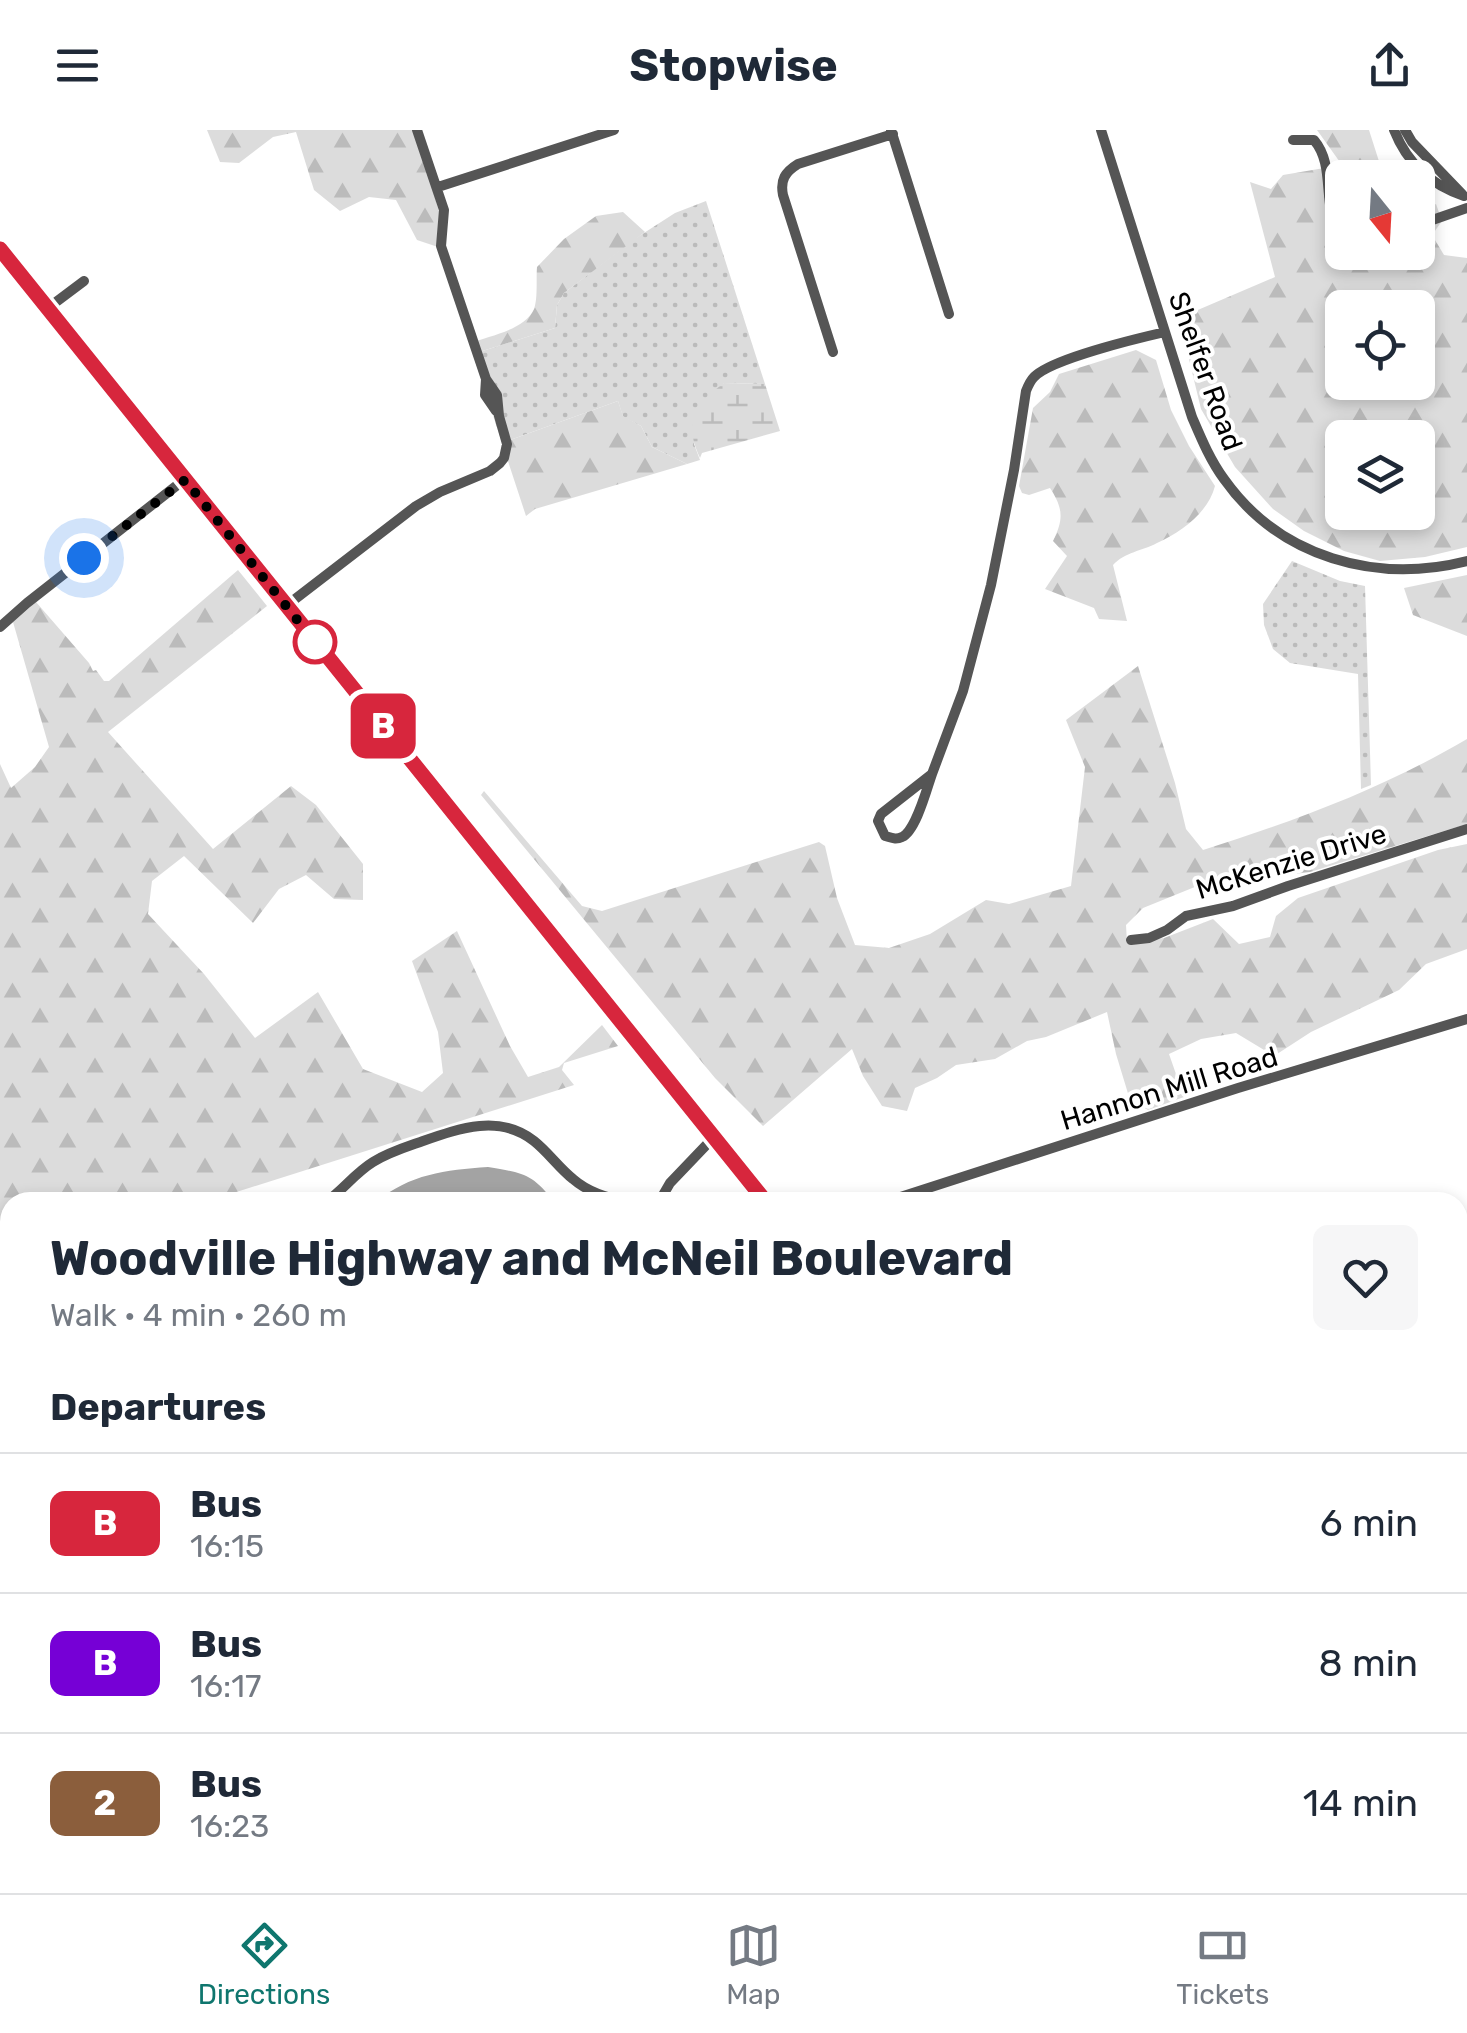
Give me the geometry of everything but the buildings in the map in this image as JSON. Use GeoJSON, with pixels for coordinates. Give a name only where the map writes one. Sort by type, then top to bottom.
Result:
{"type":"FeatureCollection","features":[{"type":"Feature","properties":{"kind":"main road"},"geometry":{"type":"LineString","coordinates":[[0,248],[758,1192]]}},
{"type":"Feature","properties":{"kind":"street"},"geometry":{"type":"LineString","coordinates":[[286,606],[416,506],[500,464],[507,450],[496,395],[486,380],[441,246],[444,210],[417,130]]}},
{"type":"Feature","properties":{"kind":"street"},"geometry":{"type":"LineString","coordinates":[[438,187],[597,132],[614,130]]}},
{"type":"Feature","properties":{"kind":"street","name":"Shelfer Road"},"geometry":{"type":"LineString","coordinates":[[1101,130],[1192,417],[1211,459],[1239,498],[1294,541],[1326,556],[1368,567],[1412,571],[1467,561]]}},
{"type":"Feature","properties":{"kind":"street"},"geometry":{"type":"LineString","coordinates":[[1394,130],[1410,161],[1422,173],[1466,200]]}},
{"type":"Feature","properties":{"kind":"street"},"geometry":{"type":"LineString","coordinates":[[1406,130],[1412,142],[1466,200]]}},
{"type":"Feature","properties":{"kind":"street"},"geometry":{"type":"LineString","coordinates":[[833,352],[783,196],[782,179],[798,164],[892,132],[949,314]]}},
{"type":"Feature","properties":{"kind":"street"},"geometry":{"type":"LineString","coordinates":[[1293,140],[1314,140],[1323,151],[1325,166]]}},
{"type":"Feature","properties":{"kind":"street"},"geometry":{"type":"LineString","coordinates":[[1435,216],[1466,200]]}},
{"type":"Feature","properties":{"kind":"street"},"geometry":{"type":"LineString","coordinates":[[48,308],[84,282]]}},
{"type":"Feature","properties":{"kind":"street"},"geometry":{"type":"LineString","coordinates":[[932,774],[881,814],[878,821],[885,836],[897,839],[912,827],[932,774],[962,692],[991,586],[1026,391],[1032,379],[1049,367],[1074,358],[1165,332]]}},
{"type":"Feature","properties":{"kind":"street"},"geometry":{"type":"LineString","coordinates":[[0,627],[185,480]]}},
{"type":"Feature","properties":{"kind":"street","name":"McKenzie Drive"},"geometry":{"type":"LineString","coordinates":[[1131,940],[1167,930],[1186,916],[1233,906],[1467,830]]}},
{"type":"Feature","properties":{"kind":"street","name":"Hannon Mill Road"},"geometry":{"type":"LineString","coordinates":[[916,1192],[1467,1018]]}},
{"type":"Feature","properties":{"kind":"street"},"geometry":{"type":"LineString","coordinates":[[337,1192],[390,1152],[457,1130],[498,1125],[533,1140],[572,1179],[595,1192]]}},
{"type":"Feature","properties":{"kind":"street"},"geometry":{"type":"LineString","coordinates":[[664,1192],[714,1138]]}},
{"type":"Feature","properties":{"kind":"green space"},"geometry":{"type":"Polygon","coordinates":[[[207,130],[415,130],[443,225],[438,247],[417,240],[396,200],[369,197],[340,211],[314,190],[296,132],[273,137],[239,163],[220,162],[207,130]]]}},
{"type":"Feature","properties":{"kind":"green space"},"geometry":{"type":"Polygon","coordinates":[[[1317,130],[1369,130],[1379,160],[1338,160],[1317,130]]]}},
{"type":"Feature","properties":{"kind":"green space"},"geometry":{"type":"Polygon","coordinates":[[[1325,168],[1325,270],[1435,270],[1435,240],[1444,255],[1467,258],[1467,547],[1425,557],[1380,561],[1344,551],[1304,531],[1273,509],[1235,467],[1201,409],[1179,318],[1275,277],[1250,182],[1271,189],[1283,175],[1325,168]]]}},
{"type":"Feature","properties":{"kind":"green space"},"geometry":{"type":"Polygon","coordinates":[[[706,201],[765,384],[724,383],[694,444],[700,460],[687,464],[652,447],[641,426],[623,417],[618,401],[502,443],[473,354],[555,328],[557,305],[564,293],[633,240],[675,213],[706,201]]]}},
{"type":"Feature","properties":{"kind":"green space"},"geometry":{"type":"Polygon","coordinates":[[[1436,204],[1442,221],[1435,231],[1436,204]]]}},
{"type":"Feature","properties":{"kind":"green space"},"geometry":{"type":"Polygon","coordinates":[[[623,212],[645,232],[564,293],[557,305],[555,328],[473,354],[470,343],[506,331],[529,316],[536,300],[537,267],[564,239],[596,216],[623,212]]]}},
{"type":"Feature","properties":{"kind":"green space"},"geometry":{"type":"Polygon","coordinates":[[[1136,350],[1156,360],[1171,410],[1215,486],[1200,513],[1184,527],[1113,565],[1127,621],[1099,619],[1094,608],[1045,589],[1067,556],[1053,541],[1060,508],[1050,488],[1029,495],[1022,493],[1019,486],[1033,408],[1050,392],[1059,374],[1136,350]]]}},
{"type":"Feature","properties":{"kind":"green space"},"geometry":{"type":"Polygon","coordinates":[[[724,383],[765,384],[780,431],[702,453],[700,458],[692,424],[699,407],[724,383]]]}},
{"type":"Feature","properties":{"kind":"green space"},"geometry":{"type":"Polygon","coordinates":[[[618,401],[623,416],[641,426],[652,447],[687,464],[535,509],[526,516],[502,443],[618,401]]]}},
{"type":"Feature","properties":{"kind":"green space"},"geometry":{"type":"Polygon","coordinates":[[[1292,561],[1340,581],[1365,586],[1371,785],[1361,789],[1358,674],[1290,663],[1273,649],[1264,625],[1263,604],[1292,561]]]}},
{"type":"Feature","properties":{"kind":"green space"},"geometry":{"type":"Polygon","coordinates":[[[238,570],[267,606],[108,732],[213,849],[291,786],[316,805],[363,864],[363,900],[334,899],[306,875],[279,889],[253,923],[184,856],[152,881],[148,914],[204,974],[255,1038],[318,992],[363,1069],[422,1092],[443,1073],[438,1032],[412,961],[457,931],[528,1077],[559,1067],[602,1025],[618,1046],[564,1063],[562,1070],[574,1085],[237,1192],[0,1192],[0,764],[11,788],[35,767],[49,747],[13,622],[36,602],[93,671],[109,681],[238,570]]]}},
{"type":"Feature","properties":{"kind":"green space"},"geometry":{"type":"Polygon","coordinates":[[[1467,575],[1467,636],[1413,615],[1404,588],[1467,575]]]}},
{"type":"Feature","properties":{"kind":"green space"},"geometry":{"type":"Polygon","coordinates":[[[1138,666],[1186,829],[1203,850],[1338,802],[1467,739],[1467,824],[1310,872],[1250,880],[1212,880],[1143,908],[1126,925],[1127,943],[1164,938],[1213,919],[1239,944],[1270,937],[1276,916],[1298,898],[1438,850],[1467,844],[1467,949],[1426,964],[1399,990],[1311,1032],[1274,1056],[1236,1033],[1201,1039],[1169,1054],[1184,1097],[1148,1110],[1130,1100],[1107,1012],[1027,1041],[995,1059],[956,1065],[915,1088],[907,1111],[882,1106],[852,1049],[763,1126],[715,1078],[481,795],[484,791],[582,906],[602,911],[819,842],[825,846],[837,898],[855,945],[889,948],[930,934],[986,900],[1009,904],[1071,886],[1085,767],[1066,720],[1138,666]]]}},
{"type":"Feature","properties":{"kind":"shaded area"},"geometry":{"type":"Polygon","coordinates":[[[488,1167],[510,1171],[526,1176],[545,1192],[391,1192],[429,1175],[488,1167]]]}},
{"type":"Feature","properties":{"kind":"bus line","name":"B"},"geometry":{"type":"LineString","coordinates":[[0,249],[758,1192]]}},
{"type":"Feature","properties":{"kind":"route"},"geometry":{"type":"LineString","coordinates":[[84,558],[185,480],[315,642]]}}]}
